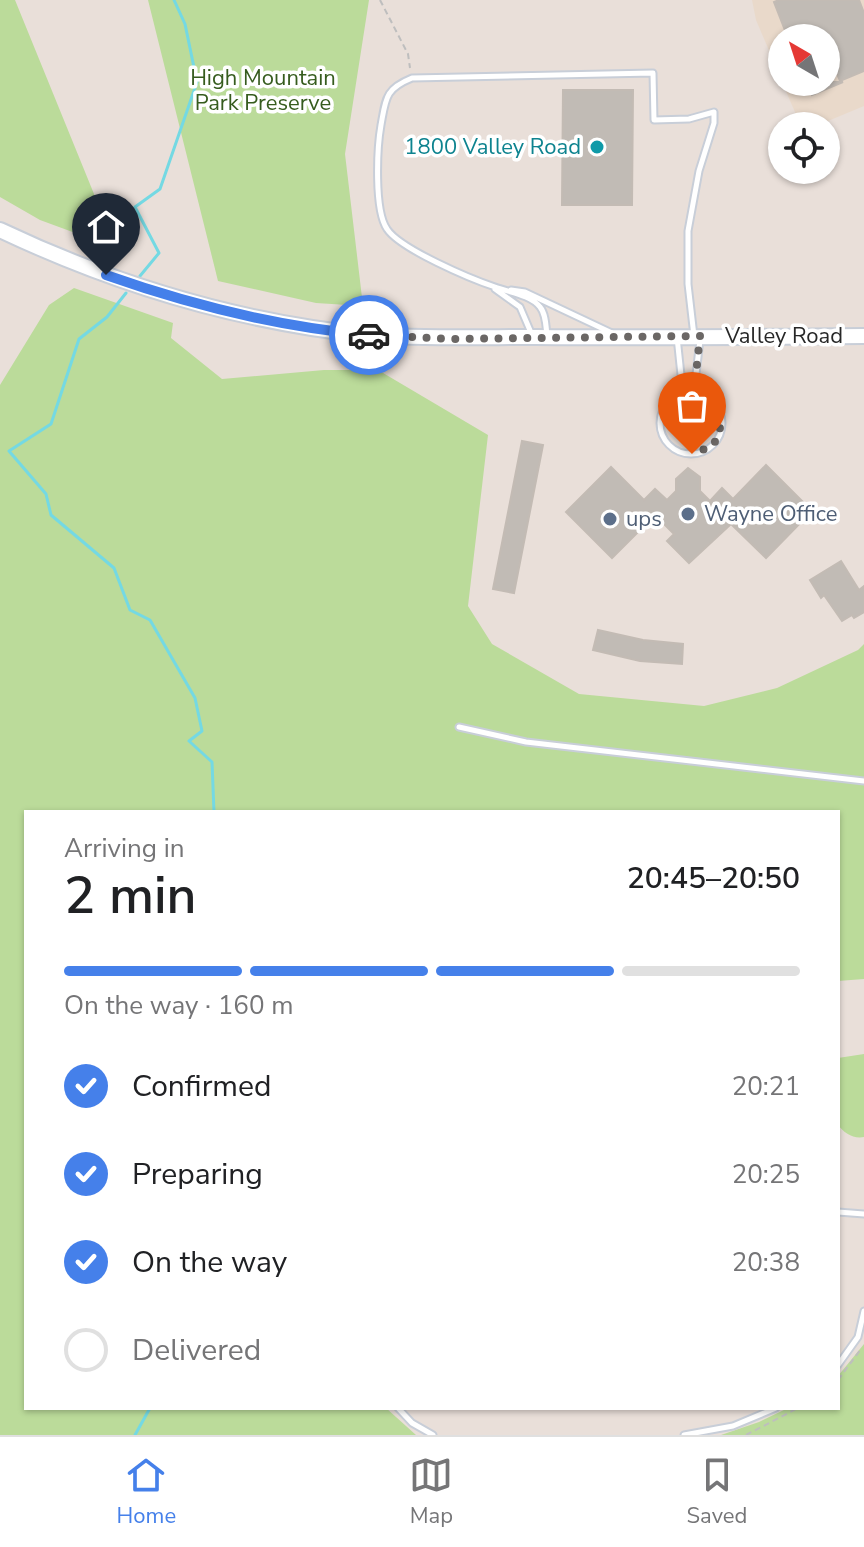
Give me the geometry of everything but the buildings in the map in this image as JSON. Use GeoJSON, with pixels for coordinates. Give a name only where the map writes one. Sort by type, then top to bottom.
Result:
{"type":"FeatureCollection","features":[{"type":"Feature","properties":{"kind":"main road","name":"Valley Road"},"geometry":{"type":"LineString","coordinates":[[0,230],[133,284],[259,318],[311,328],[401,337],[864,336]]}},
{"type":"Feature","properties":{"kind":"lane"},"geometry":{"type":"LineString","coordinates":[[540,337],[544,314],[536,302],[466,276],[408,246],[387,229],[379,200],[380,127],[388,95],[395,85],[412,78],[653,73],[654,120],[689,119],[714,112],[688,231],[688,284],[697,336],[696,374],[687,384],[686,392]]}},
{"type":"Feature","properties":{"kind":"lane"},"geometry":{"type":"LineString","coordinates":[[491,286],[520,307],[540,337]]}},
{"type":"Feature","properties":{"kind":"lane"},"geometry":{"type":"LineString","coordinates":[[491,286],[525,292],[621,338]]}},
{"type":"Feature","properties":{"kind":"lane"},"geometry":{"type":"LineString","coordinates":[[677,336],[681,375],[687,384]]}},
{"type":"Feature","properties":{"kind":"lane"},"geometry":{"type":"LineString","coordinates":[[686,392],[708,398],[717,408],[720,420],[715,443],[697,454],[676,450],[661,430],[663,409],[674,397],[686,392]]}},
{"type":"Feature","properties":{"kind":"lane"},"geometry":{"type":"LineString","coordinates":[[459,727],[526,742],[864,781]]}},
{"type":"Feature","properties":{"kind":"lane"},"geometry":{"type":"LineString","coordinates":[[840,1212],[864,1214]]}},
{"type":"Feature","properties":{"kind":"lane"},"geometry":{"type":"LineString","coordinates":[[840,1362],[858,1337],[864,1311]]}},
{"type":"Feature","properties":{"kind":"lane"},"geometry":{"type":"LineString","coordinates":[[400,1410],[419,1433],[433,1435]]}},
{"type":"Feature","properties":{"kind":"lane"},"geometry":{"type":"LineString","coordinates":[[684,1435],[733,1426],[771,1410]]}},
{"type":"Feature","properties":{"kind":"path"},"geometry":{"type":"LineString","coordinates":[[380,0],[408,54],[412,78]]}},
{"type":"Feature","properties":{"kind":"path"},"geometry":{"type":"LineString","coordinates":[[840,1378],[854,1362],[864,1343]]}},
{"type":"Feature","properties":{"kind":"path"},"geometry":{"type":"LineString","coordinates":[[746,1435],[794,1410]]}},
{"type":"Feature","properties":{"kind":"shaded area"},"geometry":{"type":"Polygon","coordinates":[[[752,0],[864,0],[864,106],[840,116],[840,112],[795,112],[788,96],[840,96],[840,24],[768,24],[768,48],[756,20],[752,0]]]}},
{"type":"Feature","properties":{"kind":"green space"},"geometry":{"type":"Polygon","coordinates":[[[0,0],[15,0],[116,248],[40,220],[0,197],[0,0]]]}},
{"type":"Feature","properties":{"kind":"green space","name":"High Mountain Park Preserve"},"geometry":{"type":"Polygon","coordinates":[[[148,0],[369,0],[345,154],[363,306],[316,303],[218,281],[148,0]]]}},
{"type":"Feature","properties":{"kind":"green space"},"geometry":{"type":"Polygon","coordinates":[[[74,288],[173,323],[171,338],[222,379],[324,370],[378,370],[488,435],[468,606],[492,644],[579,694],[704,706],[777,688],[858,650],[864,644],[864,979],[840,981],[840,810],[24,810],[24,1410],[388,1410],[416,1435],[0,1435],[0,385],[49,305],[74,288]]]}},
{"type":"Feature","properties":{"kind":"green space"},"geometry":{"type":"Polygon","coordinates":[[[864,1054],[864,1137],[849,1135],[840,1127],[840,1058],[864,1054]]]}},
{"type":"Feature","properties":{"kind":"green space"},"geometry":{"type":"Polygon","coordinates":[[[864,1344],[864,1435],[721,1435],[784,1410],[840,1410],[840,1374],[864,1344]]]}},
{"type":"Feature","properties":{"kind":"waterway"},"geometry":{"type":"LineString","coordinates":[[140,276],[159,253],[135,207],[160,189],[197,82],[185,24],[174,0]]}},
{"type":"Feature","properties":{"kind":"waterway"},"geometry":{"type":"LineString","coordinates":[[126,293],[107,317],[79,339],[51,424],[9,451],[46,494],[51,515],[114,568],[130,610],[150,620],[195,698],[202,731],[189,741],[212,762],[214,810]]}},
{"type":"Feature","properties":{"kind":"waterway"},"geometry":{"type":"LineString","coordinates":[[135,1435],[149,1410]]}},
{"type":"Feature","properties":{"kind":"way so far"},"geometry":{"type":"LineString","coordinates":[[369,335],[451,339],[700,336],[696,374],[687,384],[686,392],[697,393],[713,402],[721,427],[712,446],[692,454]]}},
{"type":"Feature","properties":{"kind":"place","name":"1800 Valley Road"},"geometry":{"type":"Point","coordinates":[597,147]}},
{"type":"Feature","properties":{"kind":"place","name":"Wayne Office"},"geometry":{"type":"Point","coordinates":[688,514]}},
{"type":"Feature","properties":{"kind":"place","name":"ups"},"geometry":{"type":"Point","coordinates":[610,519]}},
{"type":"Feature","properties":{"kind":"route"},"geometry":{"type":"LineString","coordinates":[[106,275],[172,297],[259,318],[369,335]]}}]}
